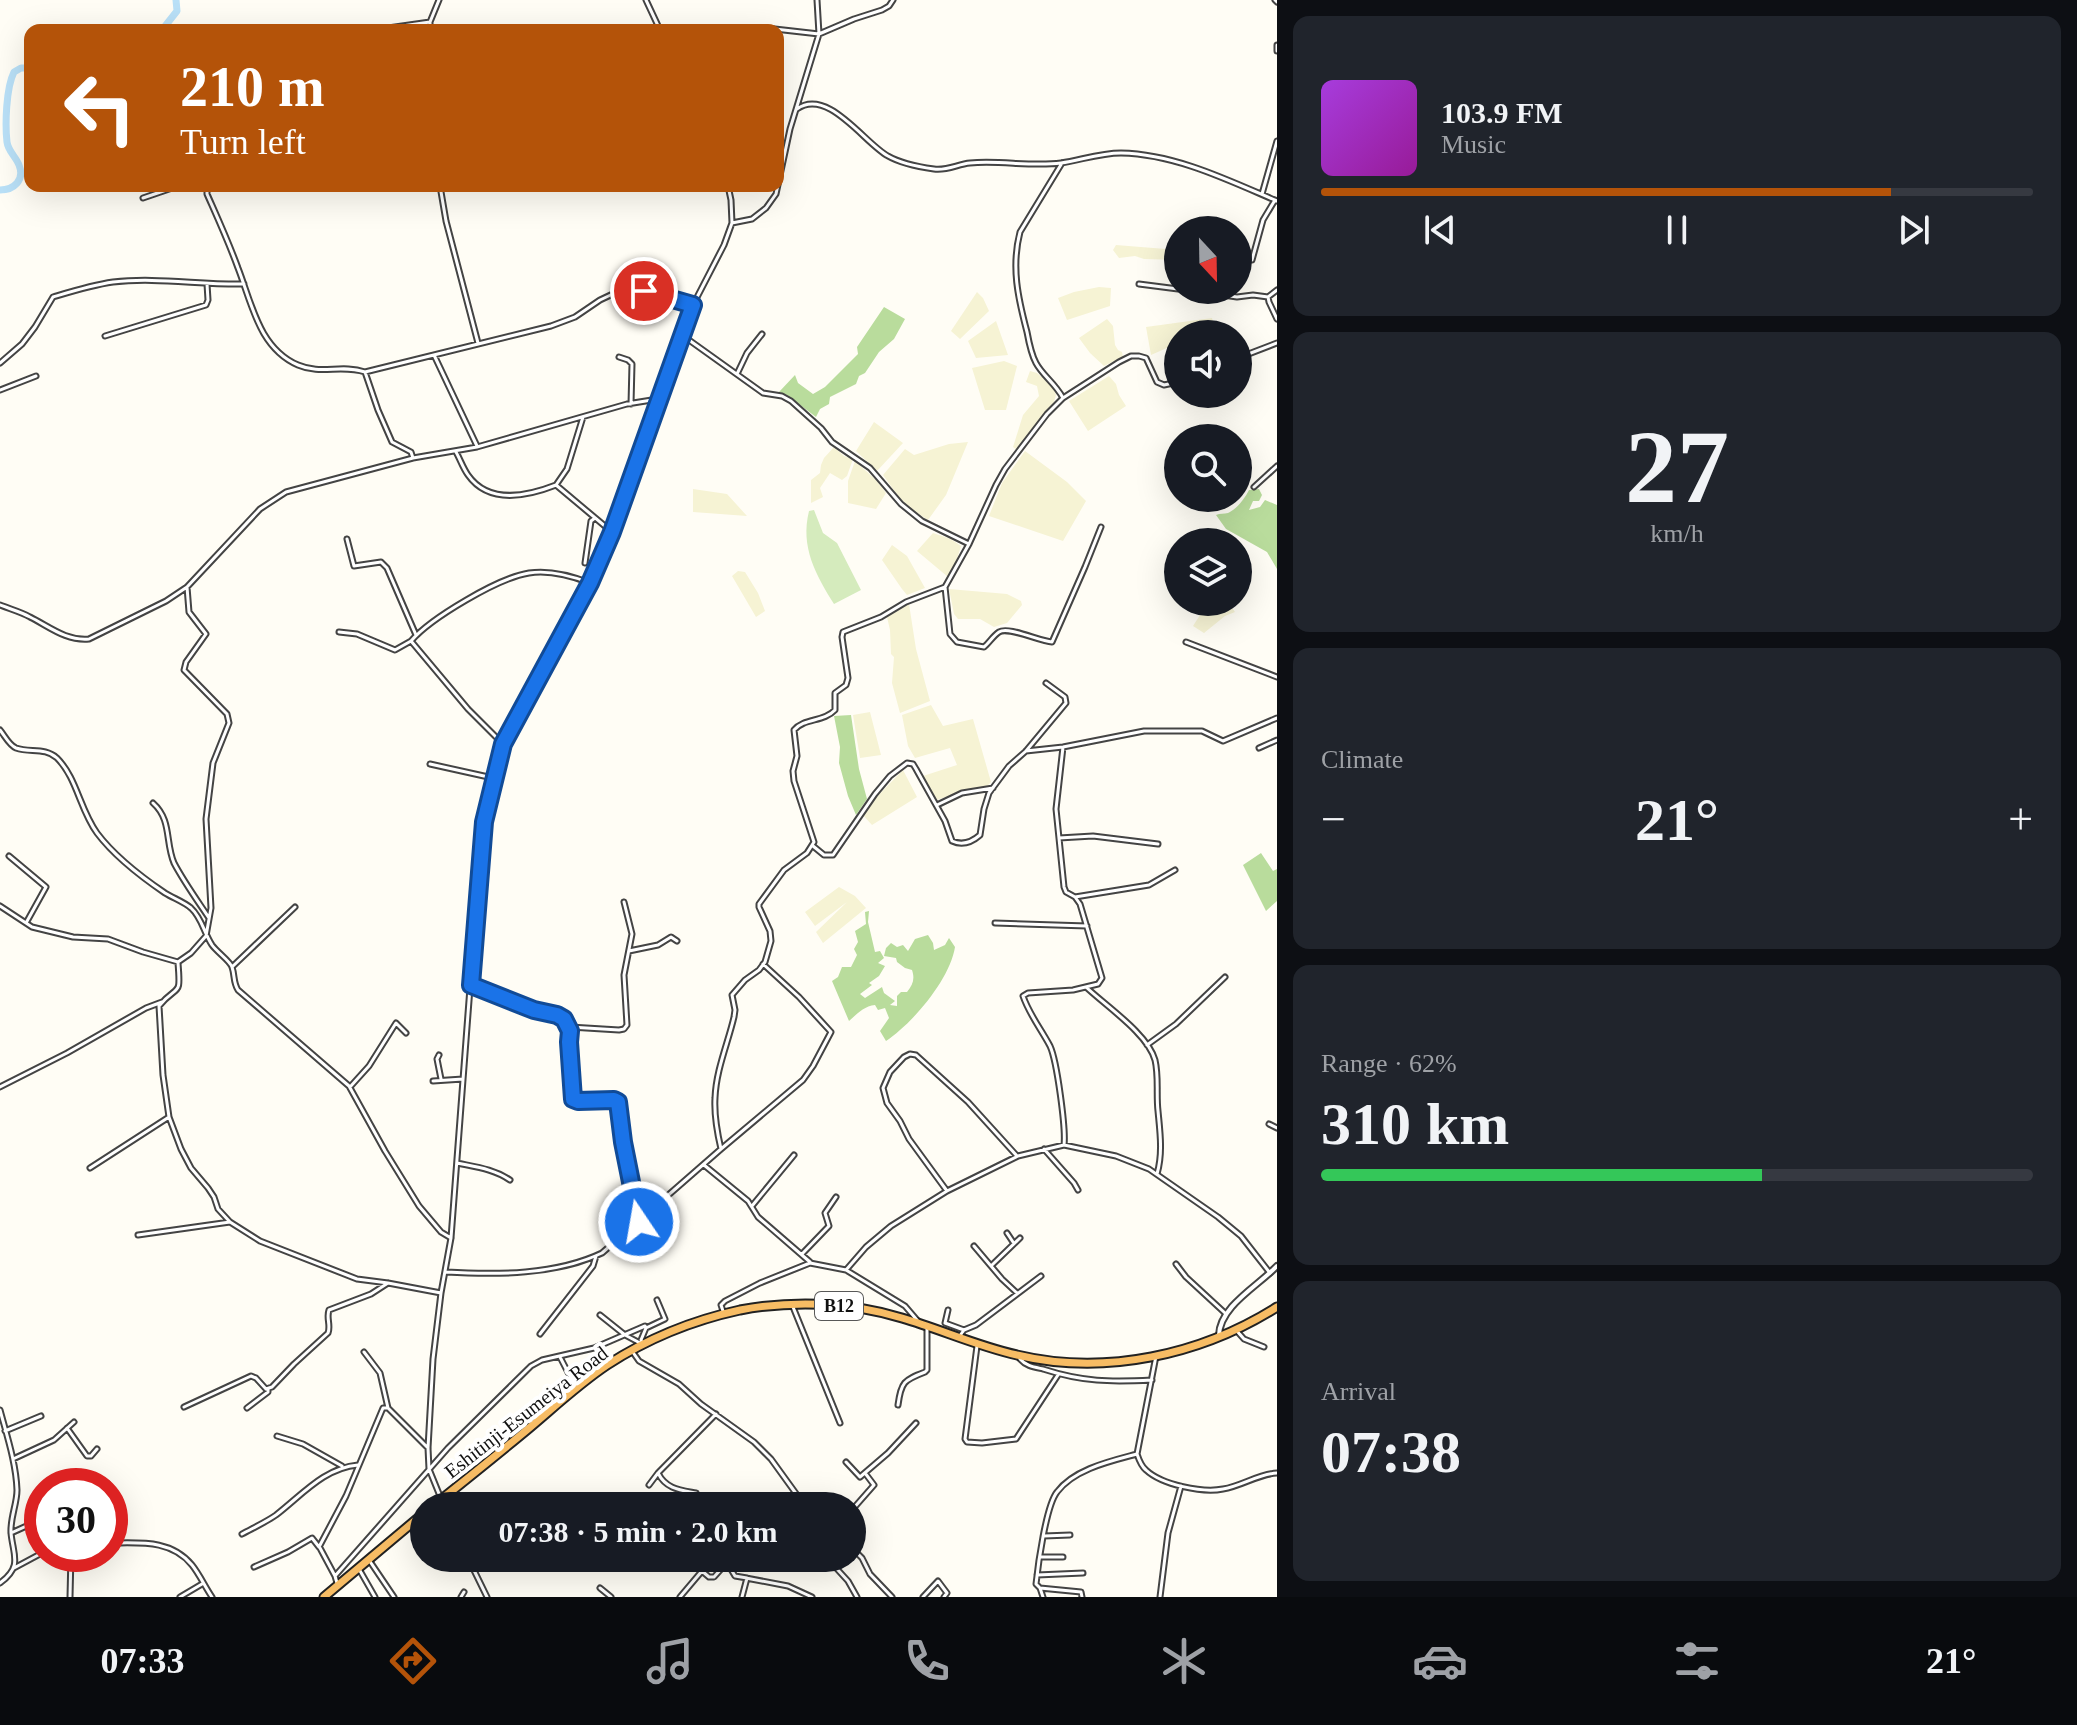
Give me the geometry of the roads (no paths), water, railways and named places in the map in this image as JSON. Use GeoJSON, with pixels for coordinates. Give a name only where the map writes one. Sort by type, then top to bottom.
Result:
{"type":"FeatureCollection","features":[{"type":"Feature","properties":{"kind":"highway","name":"Eshitinji-Esumeiya Road"},"geometry":{"type":"LineString","coordinates":[[456,1492],[608,1365],[643,1345],[724,1314],[792,1304],[851,1307],[961,1334],[977,1343],[1018,1355],[1091,1363],[1156,1356],[1219,1337],[1277,1307]]}},
{"type":"Feature","properties":{"kind":"highway"},"geometry":{"type":"LineString","coordinates":[[328,1596],[410,1525]]}},
{"type":"Feature","properties":{"kind":"street"},"geometry":{"type":"LineString","coordinates":[[416,24],[430,22],[439,0]]}},
{"type":"Feature","properties":{"kind":"street"},"geometry":{"type":"LineString","coordinates":[[646,0],[657,24]]}},
{"type":"Feature","properties":{"kind":"street"},"geometry":{"type":"LineString","coordinates":[[784,157],[819,34],[817,0]]}},
{"type":"Feature","properties":{"kind":"street"},"geometry":{"type":"LineString","coordinates":[[887,0],[889,6]]}},
{"type":"Feature","properties":{"kind":"street"},"geometry":{"type":"LineString","coordinates":[[784,30],[819,34],[889,6],[893,0]]}},
{"type":"Feature","properties":{"kind":"street"},"geometry":{"type":"LineString","coordinates":[[1277,45],[1277,51]]}},
{"type":"Feature","properties":{"kind":"street"},"geometry":{"type":"LineString","coordinates":[[797,109],[809,104],[822,106],[851,124],[889,158],[934,169],[985,162],[1062,163],[1120,153],[1146,155],[1197,168],[1276,200],[1263,220],[1252,260]]}},
{"type":"Feature","properties":{"kind":"street"},"geometry":{"type":"LineString","coordinates":[[1262,194],[1277,141]]}},
{"type":"Feature","properties":{"kind":"street"},"geometry":{"type":"LineString","coordinates":[[1062,163],[1020,232],[1015,276],[1033,357],[1063,398]]}},
{"type":"Feature","properties":{"kind":"street"},"geometry":{"type":"LineString","coordinates":[[143,198],[160,192]]}},
{"type":"Feature","properties":{"kind":"street"},"geometry":{"type":"LineString","coordinates":[[206,192],[259,328],[287,359],[309,369],[352,367],[365,372],[551,326],[575,317],[617,292],[644,291],[693,305]]}},
{"type":"Feature","properties":{"kind":"street"},"geometry":{"type":"LineString","coordinates":[[441,192],[478,343]]}},
{"type":"Feature","properties":{"kind":"street"},"geometry":{"type":"LineString","coordinates":[[438,1492],[429,1469],[428,1448],[433,1359],[451,1238],[484,822],[493,778],[503,744],[590,583],[612,532],[693,305],[732,223],[729,192]]}},
{"type":"Feature","properties":{"kind":"street"},"geometry":{"type":"LineString","coordinates":[[732,223],[752,219],[766,208],[776,192]]}},
{"type":"Feature","properties":{"kind":"street"},"geometry":{"type":"LineString","coordinates":[[0,363],[22,344],[53,297],[114,282],[244,284]]}},
{"type":"Feature","properties":{"kind":"street"},"geometry":{"type":"LineString","coordinates":[[105,336],[206,305],[207,284]]}},
{"type":"Feature","properties":{"kind":"street"},"geometry":{"type":"LineString","coordinates":[[1139,284],[1164,287]]}},
{"type":"Feature","properties":{"kind":"street"},"geometry":{"type":"LineString","coordinates":[[1252,295],[1268,297],[1277,290]]}},
{"type":"Feature","properties":{"kind":"street"},"geometry":{"type":"LineString","coordinates":[[1268,297],[1277,319]]}},
{"type":"Feature","properties":{"kind":"street"},"geometry":{"type":"LineString","coordinates":[[737,374],[747,353],[762,334]]}},
{"type":"Feature","properties":{"kind":"street"},"geometry":{"type":"LineString","coordinates":[[682,335],[763,393],[791,401],[832,442],[870,468],[901,504],[943,532],[969,544]]}},
{"type":"Feature","properties":{"kind":"street"},"geometry":{"type":"LineString","coordinates":[[1252,353],[1277,343]]}},
{"type":"Feature","properties":{"kind":"street"},"geometry":{"type":"LineString","coordinates":[[434,355],[477,447]]}},
{"type":"Feature","properties":{"kind":"street"},"geometry":{"type":"LineString","coordinates":[[1101,527],[1052,642],[1008,630],[998,632],[984,647],[957,642],[950,634],[945,587],[1005,469],[1047,414],[1063,398],[1131,356],[1146,358],[1157,382],[1164,384]]}},
{"type":"Feature","properties":{"kind":"street"},"geometry":{"type":"LineString","coordinates":[[619,357],[632,364],[631,404]]}},
{"type":"Feature","properties":{"kind":"street"},"geometry":{"type":"LineString","coordinates":[[365,372],[392,442],[411,452],[413,458]]}},
{"type":"Feature","properties":{"kind":"street"},"geometry":{"type":"LineString","coordinates":[[0,390],[36,376]]}},
{"type":"Feature","properties":{"kind":"street"},"geometry":{"type":"LineString","coordinates":[[0,605],[27,615],[68,638],[89,639],[166,601],[187,587],[260,509],[286,492],[413,458],[477,447],[658,399]]}},
{"type":"Feature","properties":{"kind":"street"},"geometry":{"type":"LineString","coordinates":[[456,452],[469,475],[482,487],[502,495],[522,496],[556,485],[567,469],[583,417]]}},
{"type":"Feature","properties":{"kind":"street"},"geometry":{"type":"LineString","coordinates":[[1254,487],[1277,466]]}},
{"type":"Feature","properties":{"kind":"street"},"geometry":{"type":"LineString","coordinates":[[556,485],[612,532]]}},
{"type":"Feature","properties":{"kind":"street"},"geometry":{"type":"LineString","coordinates":[[585,563],[591,521],[595,518]]}},
{"type":"Feature","properties":{"kind":"street"},"geometry":{"type":"LineString","coordinates":[[347,539],[354,566],[381,562],[387,568],[416,635]]}},
{"type":"Feature","properties":{"kind":"street"},"geometry":{"type":"LineString","coordinates":[[339,632],[365,636],[395,650],[475,595],[529,573],[563,575],[590,583]]}},
{"type":"Feature","properties":{"kind":"street"},"geometry":{"type":"LineString","coordinates":[[178,962],[206,936],[211,908],[206,819],[213,763],[229,723],[227,714],[184,670],[186,662],[206,634],[189,612],[187,587]]}},
{"type":"Feature","properties":{"kind":"street"},"geometry":{"type":"LineString","coordinates":[[721,1149],[714,1099],[734,1017],[732,995],[759,970],[771,941],[759,904],[784,870],[813,846],[813,834],[794,781],[797,756],[794,730],[798,725],[829,716],[835,710],[835,693],[846,685],[848,678],[843,632],[945,587]]}},
{"type":"Feature","properties":{"kind":"street"},"geometry":{"type":"LineString","coordinates":[[411,641],[478,720],[503,744]]}},
{"type":"Feature","properties":{"kind":"street"},"geometry":{"type":"LineString","coordinates":[[1186,642],[1277,677]]}},
{"type":"Feature","properties":{"kind":"street"},"geometry":{"type":"LineString","coordinates":[[813,846],[824,855],[833,855],[875,794],[890,776],[907,763],[913,764],[937,805],[952,841],[973,840],[980,835],[989,793],[1066,703],[1065,697],[1046,683]]}},
{"type":"Feature","properties":{"kind":"street"},"geometry":{"type":"LineString","coordinates":[[1026,751],[1144,731],[1202,731],[1223,741],[1277,718]]}},
{"type":"Feature","properties":{"kind":"street"},"geometry":{"type":"LineString","coordinates":[[0,730],[16,748],[49,752],[57,758],[66,770],[85,814],[104,841],[134,870],[190,907],[203,925],[206,936],[232,967],[238,990],[350,1087],[419,1206],[441,1232],[451,1238]]}},
{"type":"Feature","properties":{"kind":"street"},"geometry":{"type":"LineString","coordinates":[[1259,748],[1277,740]]}},
{"type":"Feature","properties":{"kind":"street"},"geometry":{"type":"LineString","coordinates":[[1063,747],[1056,809],[1064,887],[1080,904],[1102,978],[1098,984],[1073,990],[1023,996],[1052,1049],[1065,1125],[1064,1145]]}},
{"type":"Feature","properties":{"kind":"street"},"geometry":{"type":"LineString","coordinates":[[430,764],[493,778]]}},
{"type":"Feature","properties":{"kind":"street"},"geometry":{"type":"LineString","coordinates":[[937,805],[962,793],[993,788]]}},
{"type":"Feature","properties":{"kind":"street"},"geometry":{"type":"LineString","coordinates":[[153,803],[167,824],[172,859],[209,918]]}},
{"type":"Feature","properties":{"kind":"street"},"geometry":{"type":"LineString","coordinates":[[1059,838],[1093,836],[1158,844]]}},
{"type":"Feature","properties":{"kind":"street"},"geometry":{"type":"LineString","coordinates":[[9,856],[46,887],[26,923]]}},
{"type":"Feature","properties":{"kind":"street"},"geometry":{"type":"LineString","coordinates":[[1075,897],[1149,885],[1175,870]]}},
{"type":"Feature","properties":{"kind":"street"},"geometry":{"type":"LineString","coordinates":[[570,1027],[619,1030],[627,1025],[624,975],[632,934],[624,902]]}},
{"type":"Feature","properties":{"kind":"street"},"geometry":{"type":"LineString","coordinates":[[0,906],[26,923],[55,934],[108,939],[178,962]]}},
{"type":"Feature","properties":{"kind":"street"},"geometry":{"type":"LineString","coordinates":[[232,967],[295,907]]}},
{"type":"Feature","properties":{"kind":"street"},"geometry":{"type":"LineString","coordinates":[[995,923],[1087,926]]}},
{"type":"Feature","properties":{"kind":"street"},"geometry":{"type":"LineString","coordinates":[[629,951],[658,945],[671,937],[677,941]]}},
{"type":"Feature","properties":{"kind":"street"},"geometry":{"type":"LineString","coordinates":[[0,1087],[178,991],[178,962]]}},
{"type":"Feature","properties":{"kind":"street"},"geometry":{"type":"LineString","coordinates":[[446,1272],[508,1273],[567,1266],[602,1253],[803,1080],[831,1032],[763,964]]}},
{"type":"Feature","properties":{"kind":"street"},"geometry":{"type":"LineString","coordinates":[[1147,1045],[1176,1024],[1225,977]]}},
{"type":"Feature","properties":{"kind":"street"},"geometry":{"type":"LineString","coordinates":[[471,985],[534,1010],[557,1015],[570,1027],[573,1099],[618,1102],[639,1222]]}},
{"type":"Feature","properties":{"kind":"street"},"geometry":{"type":"LineString","coordinates":[[1086,987],[1132,1028],[1154,1057],[1160,1161],[1157,1174]]}},
{"type":"Feature","properties":{"kind":"street"},"geometry":{"type":"LineString","coordinates":[[162,1002],[159,1006],[163,1075],[169,1117],[191,1168],[230,1222],[260,1241],[357,1279],[441,1293]]}},
{"type":"Feature","properties":{"kind":"street"},"geometry":{"type":"LineString","coordinates":[[350,1087],[369,1066],[396,1023],[406,1033]]}},
{"type":"Feature","properties":{"kind":"street"},"geometry":{"type":"LineString","coordinates":[[947,1191],[887,1103],[883,1088],[890,1072],[910,1054],[916,1055],[968,1102],[1018,1156]]}},
{"type":"Feature","properties":{"kind":"street"},"geometry":{"type":"LineString","coordinates":[[439,1055],[441,1079]]}},
{"type":"Feature","properties":{"kind":"street"},"geometry":{"type":"LineString","coordinates":[[433,1081],[463,1079]]}},
{"type":"Feature","properties":{"kind":"street"},"geometry":{"type":"LineString","coordinates":[[90,1168],[169,1117]]}},
{"type":"Feature","properties":{"kind":"street"},"geometry":{"type":"LineString","coordinates":[[1269,1124],[1277,1128]]}},
{"type":"Feature","properties":{"kind":"street"},"geometry":{"type":"LineString","coordinates":[[846,1270],[866,1247],[891,1226],[947,1191],[1018,1156],[1064,1145],[1116,1156],[1157,1174],[1241,1236],[1270,1273]]}},
{"type":"Feature","properties":{"kind":"street"},"geometry":{"type":"LineString","coordinates":[[1044,1149],[1078,1190]]}},
{"type":"Feature","properties":{"kind":"street"},"geometry":{"type":"LineString","coordinates":[[752,1206],[794,1155]]}},
{"type":"Feature","properties":{"kind":"street"},"geometry":{"type":"LineString","coordinates":[[457,1163],[500,1173],[510,1180]]}},
{"type":"Feature","properties":{"kind":"street"},"geometry":{"type":"LineString","coordinates":[[704,1165],[752,1206],[758,1217],[810,1263]]}},
{"type":"Feature","properties":{"kind":"street"},"geometry":{"type":"LineString","coordinates":[[802,1254],[829,1226],[826,1211],[836,1197]]}},
{"type":"Feature","properties":{"kind":"street"},"geometry":{"type":"LineString","coordinates":[[138,1235],[230,1222]]}},
{"type":"Feature","properties":{"kind":"street"},"geometry":{"type":"LineString","coordinates":[[1007,1233],[1013,1242]]}},
{"type":"Feature","properties":{"kind":"street"},"geometry":{"type":"LineString","coordinates":[[991,1266],[1020,1238]]}},
{"type":"Feature","properties":{"kind":"street"},"geometry":{"type":"LineString","coordinates":[[974,1246],[1017,1293]]}},
{"type":"Feature","properties":{"kind":"street"},"geometry":{"type":"LineString","coordinates":[[540,1334],[593,1266],[596,1256]]}},
{"type":"Feature","properties":{"kind":"street"},"geometry":{"type":"LineString","coordinates":[[724,1314],[721,1305],[725,1301],[810,1263],[846,1270],[905,1306],[923,1325],[927,1370],[907,1379],[900,1388],[898,1405]]}},
{"type":"Feature","properties":{"kind":"street"},"geometry":{"type":"LineString","coordinates":[[1176,1264],[1225,1313]]}},
{"type":"Feature","properties":{"kind":"street"},"geometry":{"type":"LineString","coordinates":[[1219,1337],[1219,1325],[1225,1313],[1277,1266]]}},
{"type":"Feature","properties":{"kind":"street"},"geometry":{"type":"LineString","coordinates":[[948,1310],[945,1323],[961,1334],[1041,1276]]}},
{"type":"Feature","properties":{"kind":"street"},"geometry":{"type":"LineString","coordinates":[[247,1408],[268,1392],[328,1333],[329,1310],[371,1294],[388,1283]]}},
{"type":"Feature","properties":{"kind":"street"},"geometry":{"type":"LineString","coordinates":[[335,1576],[429,1469],[519,1376],[542,1360],[594,1348],[665,1319],[657,1300]]}},
{"type":"Feature","properties":{"kind":"street"},"geometry":{"type":"LineString","coordinates":[[792,1304],[840,1423]]}},
{"type":"Feature","properties":{"kind":"street"},"geometry":{"type":"LineString","coordinates":[[600,1315],[643,1345]]}},
{"type":"Feature","properties":{"kind":"street"},"geometry":{"type":"LineString","coordinates":[[643,1345],[641,1340],[646,1328]]}},
{"type":"Feature","properties":{"kind":"street"},"geometry":{"type":"LineString","coordinates":[[1236,1330],[1244,1339],[1264,1347]]}},
{"type":"Feature","properties":{"kind":"street"},"geometry":{"type":"LineString","coordinates":[[977,1343],[969,1398],[967,1442],[1012,1440],[1019,1436],[1058,1375]]}},
{"type":"Feature","properties":{"kind":"street"},"geometry":{"type":"LineString","coordinates":[[632,1351],[639,1361],[679,1384],[754,1442],[771,1459],[795,1492]]}},
{"type":"Feature","properties":{"kind":"street"},"geometry":{"type":"LineString","coordinates":[[364,1352],[380,1373],[388,1408],[428,1448]]}},
{"type":"Feature","properties":{"kind":"street"},"geometry":{"type":"LineString","coordinates":[[1018,1355],[1024,1363],[1058,1375],[1102,1382],[1152,1380]]}},
{"type":"Feature","properties":{"kind":"street"},"geometry":{"type":"LineString","coordinates":[[560,1356],[576,1389]]}},
{"type":"Feature","properties":{"kind":"street"},"geometry":{"type":"LineString","coordinates":[[1156,1356],[1137,1454],[1142,1467],[1150,1474],[1201,1490],[1221,1490],[1277,1473]]}},
{"type":"Feature","properties":{"kind":"street"},"geometry":{"type":"LineString","coordinates":[[184,1407],[251,1376],[268,1389]]}},
{"type":"Feature","properties":{"kind":"street"},"geometry":{"type":"LineString","coordinates":[[319,1547],[346,1496],[382,1410],[388,1408]]}},
{"type":"Feature","properties":{"kind":"street"},"geometry":{"type":"LineString","coordinates":[[0,1410],[13,1459],[17,1491],[11,1533],[15,1558],[13,1569]]}},
{"type":"Feature","properties":{"kind":"street"},"geometry":{"type":"LineString","coordinates":[[649,1485],[716,1414]]}},
{"type":"Feature","properties":{"kind":"street"},"geometry":{"type":"LineString","coordinates":[[5,1431],[41,1416]]}},
{"type":"Feature","properties":{"kind":"street"},"geometry":{"type":"LineString","coordinates":[[13,1459],[54,1440],[74,1422]]}},
{"type":"Feature","properties":{"kind":"street"},"geometry":{"type":"LineString","coordinates":[[846,1462],[860,1477],[916,1423]]}},
{"type":"Feature","properties":{"kind":"street"},"geometry":{"type":"LineString","coordinates":[[67,1428],[86,1455],[90,1456],[97,1449]]}},
{"type":"Feature","properties":{"kind":"street"},"geometry":{"type":"LineString","coordinates":[[277,1436],[303,1444],[342,1466]]}},
{"type":"Feature","properties":{"kind":"street"},"geometry":{"type":"LineString","coordinates":[[1043,1597],[1036,1584],[1037,1575],[1055,1494],[1078,1475],[1137,1454]]}},
{"type":"Feature","properties":{"kind":"street"},"geometry":{"type":"LineString","coordinates":[[242,1534],[272,1518],[315,1482],[342,1466],[358,1465]]}},
{"type":"Feature","properties":{"kind":"street"},"geometry":{"type":"LineString","coordinates":[[658,1473],[667,1485],[690,1492]]}},
{"type":"Feature","properties":{"kind":"street"},"geometry":{"type":"LineString","coordinates":[[865,1473],[874,1485],[866,1494]]}},
{"type":"Feature","properties":{"kind":"street"},"geometry":{"type":"LineString","coordinates":[[1160,1597],[1168,1533],[1181,1486]]}},
{"type":"Feature","properties":{"kind":"street"},"geometry":{"type":"LineString","coordinates":[[11,1533],[24,1527]]}},
{"type":"Feature","properties":{"kind":"street"},"geometry":{"type":"LineString","coordinates":[[1044,1536],[1070,1535]]}},
{"type":"Feature","properties":{"kind":"street"},"geometry":{"type":"LineString","coordinates":[[254,1567],[312,1538],[338,1586]]}},
{"type":"Feature","properties":{"kind":"street"},"geometry":{"type":"LineString","coordinates":[[128,1543],[169,1547],[192,1565],[212,1597]]}},
{"type":"Feature","properties":{"kind":"street"},"geometry":{"type":"LineString","coordinates":[[1040,1557],[1063,1557]]}},
{"type":"Feature","properties":{"kind":"street"},"geometry":{"type":"LineString","coordinates":[[369,1560],[394,1597]]}},
{"type":"Feature","properties":{"kind":"street"},"geometry":{"type":"LineString","coordinates":[[0,1583],[13,1569],[24,1563]]}},
{"type":"Feature","properties":{"kind":"street"},"geometry":{"type":"LineString","coordinates":[[680,1597],[702,1571],[714,1577],[723,1567],[729,1566],[735,1576],[788,1586],[812,1597]]}},
{"type":"Feature","properties":{"kind":"street"},"geometry":{"type":"LineString","coordinates":[[866,1566],[892,1597]]}},
{"type":"Feature","properties":{"kind":"street"},"geometry":{"type":"LineString","coordinates":[[358,1569],[375,1597]]}},
{"type":"Feature","properties":{"kind":"street"},"geometry":{"type":"LineString","coordinates":[[70,1597],[71,1572]]}},
{"type":"Feature","properties":{"kind":"street"},"geometry":{"type":"LineString","coordinates":[[474,1572],[484,1596]]}},
{"type":"Feature","properties":{"kind":"street"},"geometry":{"type":"LineString","coordinates":[[840,1572],[857,1597]]}},
{"type":"Feature","properties":{"kind":"street"},"geometry":{"type":"LineString","coordinates":[[1037,1575],[1083,1573]]}},
{"type":"Feature","properties":{"kind":"street"},"geometry":{"type":"LineString","coordinates":[[742,1597],[746,1578]]}},
{"type":"Feature","properties":{"kind":"street"},"geometry":{"type":"LineString","coordinates":[[923,1597],[938,1581],[947,1593],[944,1597]]}},
{"type":"Feature","properties":{"kind":"street"},"geometry":{"type":"LineString","coordinates":[[180,1597],[202,1584]]}},
{"type":"Feature","properties":{"kind":"street"},"geometry":{"type":"LineString","coordinates":[[600,1588],[611,1597]]}},
{"type":"Feature","properties":{"kind":"street"},"geometry":{"type":"LineString","coordinates":[[1040,1588],[1081,1592],[1082,1597]]}},
{"type":"Feature","properties":{"kind":"waterway"},"geometry":{"type":"LineString","coordinates":[[167,24],[177,11],[176,0]]}},
{"type":"Feature","properties":{"kind":"waterway"},"geometry":{"type":"LineString","coordinates":[[0,190],[14,186],[21,175],[7,142],[6,126],[9,87],[14,72],[24,68]]}}]}
